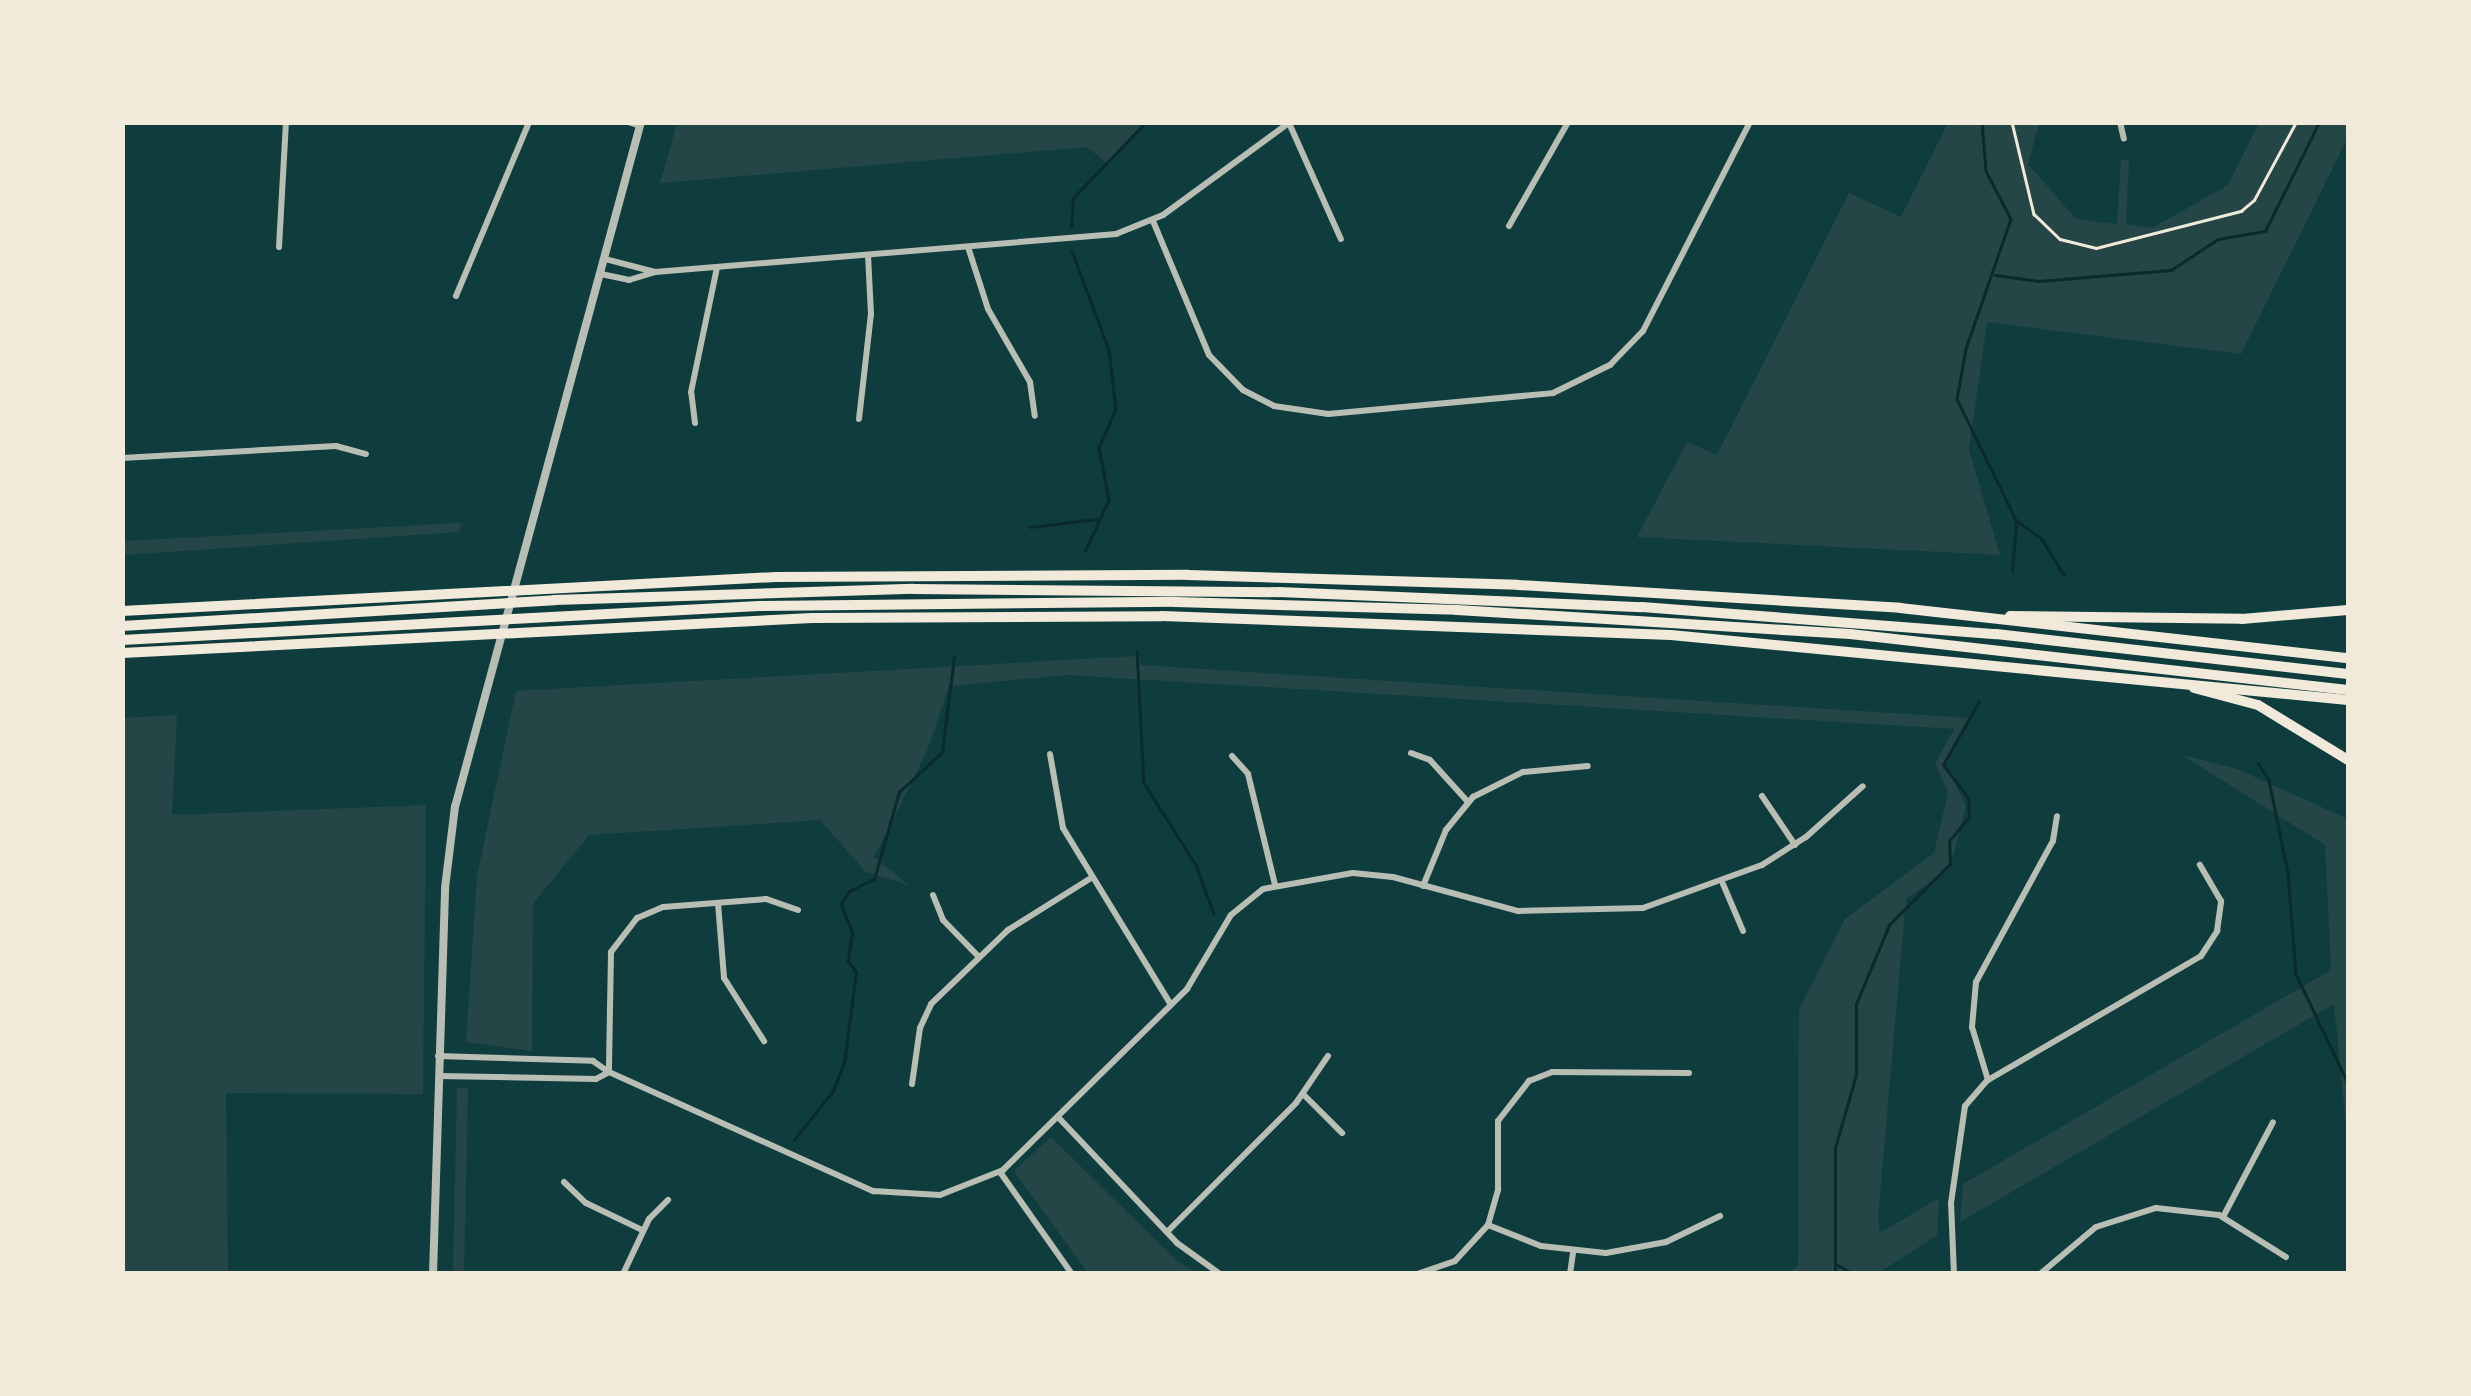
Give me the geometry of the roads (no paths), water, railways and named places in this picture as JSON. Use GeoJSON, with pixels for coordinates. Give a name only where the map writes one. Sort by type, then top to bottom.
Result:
{"type":"FeatureCollection","features":[{"type":"Feature","properties":{"kind":"highway"},"geometry":{"type":"LineString","coordinates":[[122,614],[164,608],[776,576],[1188,575],[1518,584],[1998,618],[2348,658]]}},
{"type":"Feature","properties":{"kind":"highway"},"geometry":{"type":"LineString","coordinates":[[122,626],[554,600],[913,589],[1279,592],[1642,607],[1976,632],[2348,674]]}},
{"type":"Feature","properties":{"kind":"highway"},"geometry":{"type":"LineString","coordinates":[[122,640],[426,620],[914,602],[1458,610],[1850,634],[2348,690]]}},
{"type":"Feature","properties":{"kind":"highway"},"geometry":{"type":"LineString","coordinates":[[1998,618],[2027,613],[2242,620],[2348,610]]}},
{"type":"Feature","properties":{"kind":"highway"},"geometry":{"type":"LineString","coordinates":[[122,654],[561,627],[998,616],[1424,622],[1864,649],[2348,700]]}},
{"type":"Feature","properties":{"kind":"highway"},"geometry":{"type":"LineString","coordinates":[[426,620],[561,627]]}},
{"type":"Feature","properties":{"kind":"highway"},"geometry":{"type":"LineString","coordinates":[[2144,676],[2258,705],[2348,760]]}},
{"type":"Feature","properties":{"kind":"street"},"geometry":{"type":"LineString","coordinates":[[280,247],[286,122]]}},
{"type":"Feature","properties":{"kind":"street"},"geometry":{"type":"LineString","coordinates":[[456,296],[530,122]]}},
{"type":"Feature","properties":{"kind":"street"},"geometry":{"type":"LineString","coordinates":[[433,1274],[438,1056],[451,836],[492,657],[641,124],[628,122]]}},
{"type":"Feature","properties":{"kind":"street"},"geometry":{"type":"LineString","coordinates":[[1509,226],[1568,122]]}},
{"type":"Feature","properties":{"kind":"street"},"geometry":{"type":"LineString","coordinates":[[1154,221],[1210,355],[1244,390],[1274,406],[1328,414],[1553,393],[1610,365],[1643,331],[1750,122]]}},
{"type":"Feature","properties":{"kind":"street"},"geometry":{"type":"LineString","coordinates":[[2120,122],[2124,140]]}},
{"type":"Feature","properties":{"kind":"street"},"geometry":{"type":"LineString","coordinates":[[601,274],[629,280],[655,272],[1106,236],[1154,221],[1289,123],[1341,238]]}},
{"type":"Feature","properties":{"kind":"street"},"geometry":{"type":"LineString","coordinates":[[968,247],[988,309],[1030,382],[1035,416]]}},
{"type":"Feature","properties":{"kind":"street"},"geometry":{"type":"LineString","coordinates":[[858,419],[871,314],[868,255]]}},
{"type":"Feature","properties":{"kind":"street"},"geometry":{"type":"LineString","coordinates":[[605,259],[655,272]]}},
{"type":"Feature","properties":{"kind":"street"},"geometry":{"type":"LineString","coordinates":[[695,423],[691,392],[717,268]]}},
{"type":"Feature","properties":{"kind":"street"},"geometry":{"type":"LineString","coordinates":[[122,458],[336,446],[366,454]]}},
{"type":"Feature","properties":{"kind":"street"},"geometry":{"type":"LineString","coordinates":[[1411,753],[1430,760],[1468,801]]}},
{"type":"Feature","properties":{"kind":"street"},"geometry":{"type":"LineString","coordinates":[[1050,754],[1057,813],[1092,878],[1171,1004]]}},
{"type":"Feature","properties":{"kind":"street"},"geometry":{"type":"LineString","coordinates":[[1232,756],[1248,774],[1275,885]]}},
{"type":"Feature","properties":{"kind":"street"},"geometry":{"type":"LineString","coordinates":[[1423,886],[1446,830],[1468,801],[1524,772],[1588,766]]}},
{"type":"Feature","properties":{"kind":"street"},"geometry":{"type":"LineString","coordinates":[[438,1056],[593,1061],[608,1072],[882,1193],[940,1195],[1000,1172],[1202,970],[1238,907],[1275,885],[1352,873],[1423,886],[1498,908],[1581,915],[1642,908],[1723,884],[1795,845],[1863,786]]}},
{"type":"Feature","properties":{"kind":"street"},"geometry":{"type":"LineString","coordinates":[[1762,796],[1795,845]]}},
{"type":"Feature","properties":{"kind":"street"},"geometry":{"type":"LineString","coordinates":[[1988,1080],[1972,1026],[1976,982],[2054,841],[2057,816]]}},
{"type":"Feature","properties":{"kind":"street"},"geometry":{"type":"LineString","coordinates":[[1954,1274],[1950,1213],[1958,1126],[1988,1080],[2206,951],[2219,925],[2220,901],[2200,865]]}},
{"type":"Feature","properties":{"kind":"street"},"geometry":{"type":"LineString","coordinates":[[912,1084],[926,1012],[978,956],[1092,878]]}},
{"type":"Feature","properties":{"kind":"street"},"geometry":{"type":"LineString","coordinates":[[1723,884],[1743,931]]}},
{"type":"Feature","properties":{"kind":"street"},"geometry":{"type":"LineString","coordinates":[[932,895],[943,920],[978,956]]}},
{"type":"Feature","properties":{"kind":"street"},"geometry":{"type":"LineString","coordinates":[[608,1072],[608,967],[620,934],[654,909],[766,900],[798,910]]}},
{"type":"Feature","properties":{"kind":"street"},"geometry":{"type":"LineString","coordinates":[[718,903],[724,978],[764,1041]]}},
{"type":"Feature","properties":{"kind":"street"},"geometry":{"type":"LineString","coordinates":[[1166,1232],[1304,1095],[1328,1056]]}},
{"type":"Feature","properties":{"kind":"street"},"geometry":{"type":"LineString","coordinates":[[438,1076],[596,1079],[608,1072]]}},
{"type":"Feature","properties":{"kind":"street"},"geometry":{"type":"LineString","coordinates":[[1418,1274],[1455,1261],[1488,1225],[1498,1189],[1498,1122],[1529,1081],[1552,1072],[1689,1073]]}},
{"type":"Feature","properties":{"kind":"street"},"geometry":{"type":"LineString","coordinates":[[1304,1095],[1342,1133]]}},
{"type":"Feature","properties":{"kind":"street"},"geometry":{"type":"LineString","coordinates":[[1058,1117],[1166,1232],[1220,1274]]}},
{"type":"Feature","properties":{"kind":"street"},"geometry":{"type":"LineString","coordinates":[[2223,1217],[2273,1122]]}},
{"type":"Feature","properties":{"kind":"street"},"geometry":{"type":"LineString","coordinates":[[1000,1172],[1072,1274]]}},
{"type":"Feature","properties":{"kind":"street"},"geometry":{"type":"LineString","coordinates":[[564,1182],[586,1203],[642,1230]]}},
{"type":"Feature","properties":{"kind":"street"},"geometry":{"type":"LineString","coordinates":[[623,1274],[642,1230],[668,1200]]}},
{"type":"Feature","properties":{"kind":"street"},"geometry":{"type":"LineString","coordinates":[[2040,1274],[2114,1218],[2166,1207],[2223,1217],[2286,1257]]}},
{"type":"Feature","properties":{"kind":"street"},"geometry":{"type":"LineString","coordinates":[[1488,1225],[1573,1252],[1646,1248],[1720,1216]]}},
{"type":"Feature","properties":{"kind":"street"},"geometry":{"type":"LineString","coordinates":[[1570,1274],[1573,1252]]}},
{"type":"Feature","properties":{"kind":"waterway"},"geometry":{"type":"LineString","coordinates":[[1071,227],[1073,198],[1146,122]]}},
{"type":"Feature","properties":{"kind":"waterway"},"geometry":{"type":"LineString","coordinates":[[1982,122],[1986,171],[2011,219],[1966,349],[1957,399],[2016,520],[2042,539],[2064,575]]}},
{"type":"Feature","properties":{"kind":"waterway"},"geometry":{"type":"LineString","coordinates":[[1995,275],[2039,281],[2171,270],[2218,239],[2265,231],[2319,122]]}},
{"type":"Feature","properties":{"kind":"waterway"},"geometry":{"type":"LineString","coordinates":[[1072,251],[1109,350],[1116,409],[1099,448],[1109,500],[1086,550]]}},
{"type":"Feature","properties":{"kind":"waterway"},"geometry":{"type":"LineString","coordinates":[[1030,527],[1097,519]]}},
{"type":"Feature","properties":{"kind":"waterway"},"geometry":{"type":"LineString","coordinates":[[2012,571],[2016,523]]}},
{"type":"Feature","properties":{"kind":"waterway"},"geometry":{"type":"LineString","coordinates":[[1137,651],[1144,783],[1196,865],[1214,914]]}},
{"type":"Feature","properties":{"kind":"waterway"},"geometry":{"type":"LineString","coordinates":[[794,1140],[833,1091],[844,1063],[856,972],[848,961],[852,933],[841,904],[849,891],[874,879],[899,792],[942,752],[954,657]]}},
{"type":"Feature","properties":{"kind":"waterway"},"geometry":{"type":"LineString","coordinates":[[1835,1274],[1835,1148],[1856,1075],[1856,1004],[1889,925],[1950,864],[1949,841],[1969,817],[1968,798],[1943,765],[1979,701]]}},
{"type":"Feature","properties":{"kind":"waterway"},"geometry":{"type":"LineString","coordinates":[[2258,763],[2269,780],[2288,873],[2296,974],[2348,1083]]}},
{"type":"Feature","properties":{"kind":"waterway"},"geometry":{"type":"LineString","coordinates":[[1836,1264],[1853,1274]]}}]}
